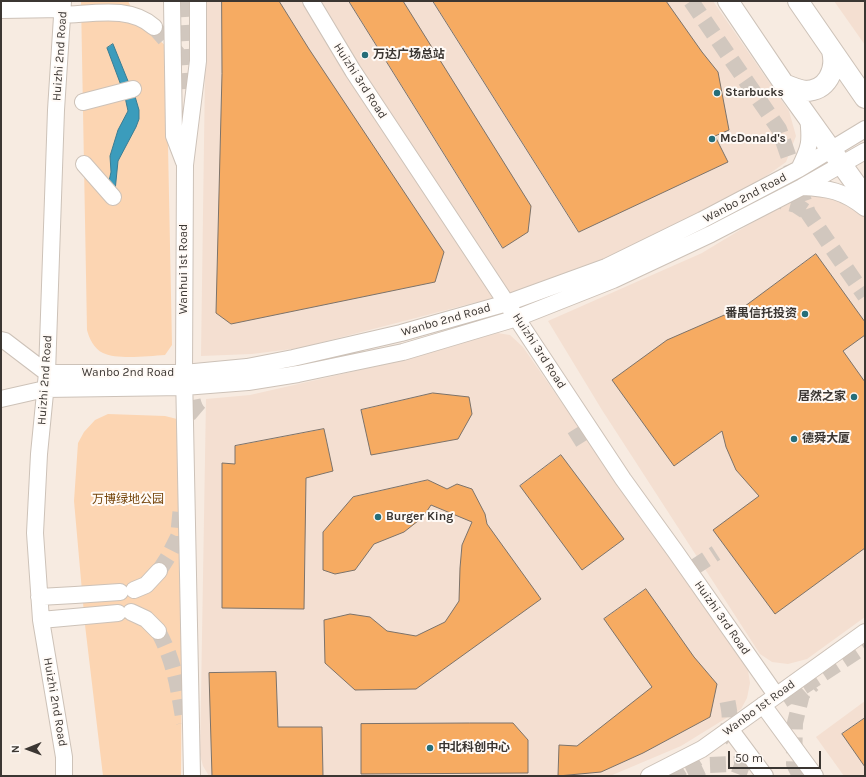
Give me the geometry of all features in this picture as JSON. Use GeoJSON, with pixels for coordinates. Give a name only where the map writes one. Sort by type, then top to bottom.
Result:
{"type":"FeatureCollection","features":[{"type":"Feature","properties":{"kind":"main road"},"geometry":{"type":"LineString","coordinates":[[728,1],[784,84],[865,197]]}},
{"type":"Feature","properties":{"kind":"main road"},"geometry":{"type":"LineString","coordinates":[[798,1],[865,98]]}},
{"type":"Feature","properties":{"kind":"main road"},"geometry":{"type":"LineString","coordinates":[[784,84],[805,91],[815,90],[830,77],[834,67],[832,51]]}},
{"type":"Feature","properties":{"kind":"street","name":"Wanhui 1st Road"},"geometry":{"type":"LineString","coordinates":[[172,1],[174,136],[185,166]]}},
{"type":"Feature","properties":{"kind":"street"},"geometry":{"type":"LineString","coordinates":[[185,166],[189,54],[188,1]]}},
{"type":"Feature","properties":{"kind":"street","name":"Wanhui 1st Road"},"geometry":{"type":"LineString","coordinates":[[192,776],[184,380],[185,166],[198,62],[198,1]]}},
{"type":"Feature","properties":{"kind":"street","name":"Huizhi 3rd Road"},"geometry":{"type":"LineString","coordinates":[[311,1],[353,71],[623,479],[776,695]]}},
{"type":"Feature","properties":{"kind":"street"},"geometry":{"type":"LineString","coordinates":[[1,10],[63,8],[118,13],[135,15],[154,28]]}},
{"type":"Feature","properties":{"kind":"street","name":"Huizhi 2nd Road"},"geometry":{"type":"LineString","coordinates":[[63,8],[56,110],[46,381],[39,454],[35,533],[41,620],[64,757],[64,776]]}},
{"type":"Feature","properties":{"kind":"street"},"geometry":{"type":"LineString","coordinates":[[848,72],[865,83]]}},
{"type":"Feature","properties":{"kind":"street"},"geometry":{"type":"LineString","coordinates":[[83,102],[133,89]]}},
{"type":"Feature","properties":{"kind":"street"},"geometry":{"type":"LineString","coordinates":[[799,170],[807,152],[810,138],[808,117]]}},
{"type":"Feature","properties":{"kind":"street","name":"Wanbo 2nd Road"},"geometry":{"type":"LineString","coordinates":[[1,399],[46,381],[184,380],[248,382],[306,372],[402,352],[517,318],[613,280],[711,234],[802,187],[865,129]]}},
{"type":"Feature","properties":{"kind":"street","name":"Wanbo 2nd Road"},"geometry":{"type":"LineString","coordinates":[[184,380],[293,358],[401,333],[507,303],[606,267],[799,170],[836,157],[865,151]]}},
{"type":"Feature","properties":{"kind":"street"},"geometry":{"type":"LineString","coordinates":[[84,164],[113,197]]}},
{"type":"Feature","properties":{"kind":"street"},"geometry":{"type":"LineString","coordinates":[[802,187],[825,188],[846,195],[865,208]]}},
{"type":"Feature","properties":{"kind":"street"},"geometry":{"type":"LineString","coordinates":[[1,340],[5,341],[46,381]]}},
{"type":"Feature","properties":{"kind":"street"},"geometry":{"type":"LineString","coordinates":[[39,597],[75,596],[127,591],[146,585],[159,571]]}},
{"type":"Feature","properties":{"kind":"street"},"geometry":{"type":"LineString","coordinates":[[41,620],[125,613],[146,620],[158,631]]}},
{"type":"Feature","properties":{"kind":"street","name":"Wanbo 1st Road"},"geometry":{"type":"LineString","coordinates":[[648,776],[702,748],[865,632]]}},
{"type":"Feature","properties":{"kind":"street"},"geometry":{"type":"LineString","coordinates":[[762,705],[815,776]]}},
{"type":"Feature","properties":{"kind":"street"},"geometry":{"type":"LineString","coordinates":[[730,728],[765,776]]}},
{"type":"Feature","properties":{"kind":"shaded area"},"geometry":{"type":"Polygon","coordinates":[[[206,1],[713,1],[789,111],[796,136],[786,162],[748,189],[636,250],[508,294],[300,348],[252,354],[201,356],[206,1]]]}},
{"type":"Feature","properties":{"kind":"shaded area"},"geometry":{"type":"Polygon","coordinates":[[[834,1],[865,1],[865,45],[834,1]]]}},
{"type":"Feature","properties":{"kind":"shaded area"},"geometry":{"type":"Polygon","coordinates":[[[809,193],[824,194],[855,208],[865,218],[865,617],[807,659],[788,664],[772,662],[760,654],[602,410],[548,321],[702,253],[796,196],[809,193]]]}},
{"type":"Feature","properties":{"kind":"shaded area"},"geometry":{"type":"Polygon","coordinates":[[[497,333],[510,335],[523,347],[748,670],[750,683],[747,698],[741,709],[681,746],[610,776],[209,776],[203,766],[200,755],[206,399],[250,395],[351,372],[497,333]]]}},
{"type":"Feature","properties":{"kind":"shaded area"},"geometry":{"type":"Polygon","coordinates":[[[865,701],[865,776],[844,776],[816,737],[865,701]]]}},
{"type":"Feature","properties":{"kind":"green space"},"geometry":{"type":"Polygon","coordinates":[[[81,1],[128,1],[139,23],[166,46],[172,345],[165,355],[133,357],[109,355],[103,353],[95,346],[87,330],[81,1]]]}},
{"type":"Feature","properties":{"kind":"green space","name":"万博绿地公园"},"geometry":{"type":"Polygon","coordinates":[[[108,414],[165,416],[177,419],[183,427],[181,776],[103,776],[85,625],[74,501],[78,443],[84,432],[95,420],[108,414]]]}},
{"type":"Feature","properties":{"kind":"water"},"geometry":{"type":"Polygon","coordinates":[[[113,44],[130,86],[122,88],[107,48],[113,44]]]}},
{"type":"Feature","properties":{"kind":"water"},"geometry":{"type":"Polygon","coordinates":[[[134,93],[139,110],[139,119],[118,161],[115,191],[108,186],[111,172],[110,156],[118,130],[128,111],[125,97],[134,93]]]}},
{"type":"Feature","properties":{"kind":"building"},"geometry":{"type":"Polygon","coordinates":[[[222,1],[279,1],[309,49],[444,252],[435,282],[231,324],[216,313],[222,74],[222,1]]]}},
{"type":"Feature","properties":{"kind":"building"},"geometry":{"type":"Polygon","coordinates":[[[349,1],[403,1],[531,206],[528,232],[503,248],[349,1]]]}},
{"type":"Feature","properties":{"kind":"building"},"geometry":{"type":"Polygon","coordinates":[[[433,1],[666,1],[718,72],[729,130],[715,136],[728,162],[579,232],[433,1]]]}},
{"type":"Feature","properties":{"kind":"building"},"geometry":{"type":"Polygon","coordinates":[[[816,254],[865,322],[865,335],[843,351],[865,382],[865,548],[775,614],[713,530],[759,496],[736,470],[726,447],[722,431],[674,466],[612,380],[667,340],[745,306],[816,254]]]}},
{"type":"Feature","properties":{"kind":"building"},"geometry":{"type":"Polygon","coordinates":[[[433,393],[469,397],[472,414],[458,439],[371,455],[361,410],[433,393]]]}},
{"type":"Feature","properties":{"kind":"building"},"geometry":{"type":"Polygon","coordinates":[[[324,429],[333,471],[306,478],[304,609],[222,608],[222,463],[235,464],[235,446],[324,429]]]}},
{"type":"Feature","properties":{"kind":"building"},"geometry":{"type":"Polygon","coordinates":[[[561,455],[624,539],[582,570],[520,486],[561,455]]]}},
{"type":"Feature","properties":{"kind":"building"},"geometry":{"type":"Polygon","coordinates":[[[428,480],[447,489],[457,484],[472,489],[485,514],[487,524],[541,599],[416,689],[355,690],[325,663],[324,620],[350,614],[370,617],[387,631],[416,636],[445,622],[459,601],[462,545],[472,522],[431,505],[423,517],[404,532],[374,544],[355,570],[335,574],[323,570],[323,532],[353,497],[428,480]]]}},
{"type":"Feature","properties":{"kind":"building"},"geometry":{"type":"Polygon","coordinates":[[[646,589],[694,657],[717,684],[710,717],[643,753],[601,772],[558,776],[559,745],[577,746],[652,687],[604,619],[646,589]]]}},
{"type":"Feature","properties":{"kind":"building"},"geometry":{"type":"Polygon","coordinates":[[[276,672],[278,727],[322,727],[323,776],[212,776],[209,673],[276,672]]]}},
{"type":"Feature","properties":{"kind":"building"},"geometry":{"type":"Polygon","coordinates":[[[865,718],[865,767],[842,734],[865,718]]]}},
{"type":"Feature","properties":{"kind":"building"},"geometry":{"type":"Polygon","coordinates":[[[513,723],[528,740],[528,773],[361,774],[361,724],[513,723]]]}},
{"type":"Feature","properties":{"kind":"tunnel"},"geometry":{"type":"LineString","coordinates":[[184,1],[190,94]]}},
{"type":"Feature","properties":{"kind":"tunnel"},"geometry":{"type":"LineString","coordinates":[[691,1],[779,129],[808,213],[865,296]]}},
{"type":"Feature","properties":{"kind":"tunnel"},"geometry":{"type":"LineString","coordinates":[[154,27],[178,54]]}},
{"type":"Feature","properties":{"kind":"tunnel"},"geometry":{"type":"LineString","coordinates":[[768,202],[774,199],[796,205],[808,213]]}},
{"type":"Feature","properties":{"kind":"tunnel"},"geometry":{"type":"LineString","coordinates":[[192,376],[193,403],[195,408],[203,416]]}},
{"type":"Feature","properties":{"kind":"tunnel"},"geometry":{"type":"LineString","coordinates":[[572,440],[596,425]]}},
{"type":"Feature","properties":{"kind":"tunnel"},"geometry":{"type":"LineString","coordinates":[[159,571],[178,537],[181,506]]}},
{"type":"Feature","properties":{"kind":"tunnel"},"geometry":{"type":"LineString","coordinates":[[693,568],[716,553]]}},
{"type":"Feature","properties":{"kind":"tunnel"},"geometry":{"type":"LineString","coordinates":[[158,631],[164,642],[172,665],[178,687],[184,723]]}},
{"type":"Feature","properties":{"kind":"tunnel"},"geometry":{"type":"LineString","coordinates":[[783,700],[865,646]]}},
{"type":"Feature","properties":{"kind":"tunnel"},"geometry":{"type":"LineString","coordinates":[[800,776],[794,764],[795,723],[802,694],[813,684]]}},
{"type":"Feature","properties":{"kind":"tunnel"},"geometry":{"type":"LineString","coordinates":[[721,739],[725,734],[730,720],[727,699]]}},
{"type":"Feature","properties":{"kind":"tunnel"},"geometry":{"type":"LineString","coordinates":[[669,776],[698,758]]}},
{"type":"Feature","properties":{"kind":"tunnel"},"geometry":{"type":"LineString","coordinates":[[688,774],[707,765],[734,764],[765,776]]}},
{"type":"Feature","properties":{"kind":"place","name":"万达广场总站"},"geometry":{"type":"Point","coordinates":[365,55]}},
{"type":"Feature","properties":{"kind":"place","name":"Starbucks"},"geometry":{"type":"Point","coordinates":[717,93]}},
{"type":"Feature","properties":{"kind":"place","name":"McDonald's"},"geometry":{"type":"Point","coordinates":[712,139]}},
{"type":"Feature","properties":{"kind":"place","name":"番禺信托投资"},"geometry":{"type":"Point","coordinates":[805,314]}},
{"type":"Feature","properties":{"kind":"place","name":"居然之家"},"geometry":{"type":"Point","coordinates":[854,397]}},
{"type":"Feature","properties":{"kind":"place","name":"德舜大厦"},"geometry":{"type":"Point","coordinates":[794,439]}},
{"type":"Feature","properties":{"kind":"place","name":"Burger King"},"geometry":{"type":"Point","coordinates":[378,517]}},
{"type":"Feature","properties":{"kind":"place","name":"中北科创中心"},"geometry":{"type":"Point","coordinates":[430,748]}}]}
